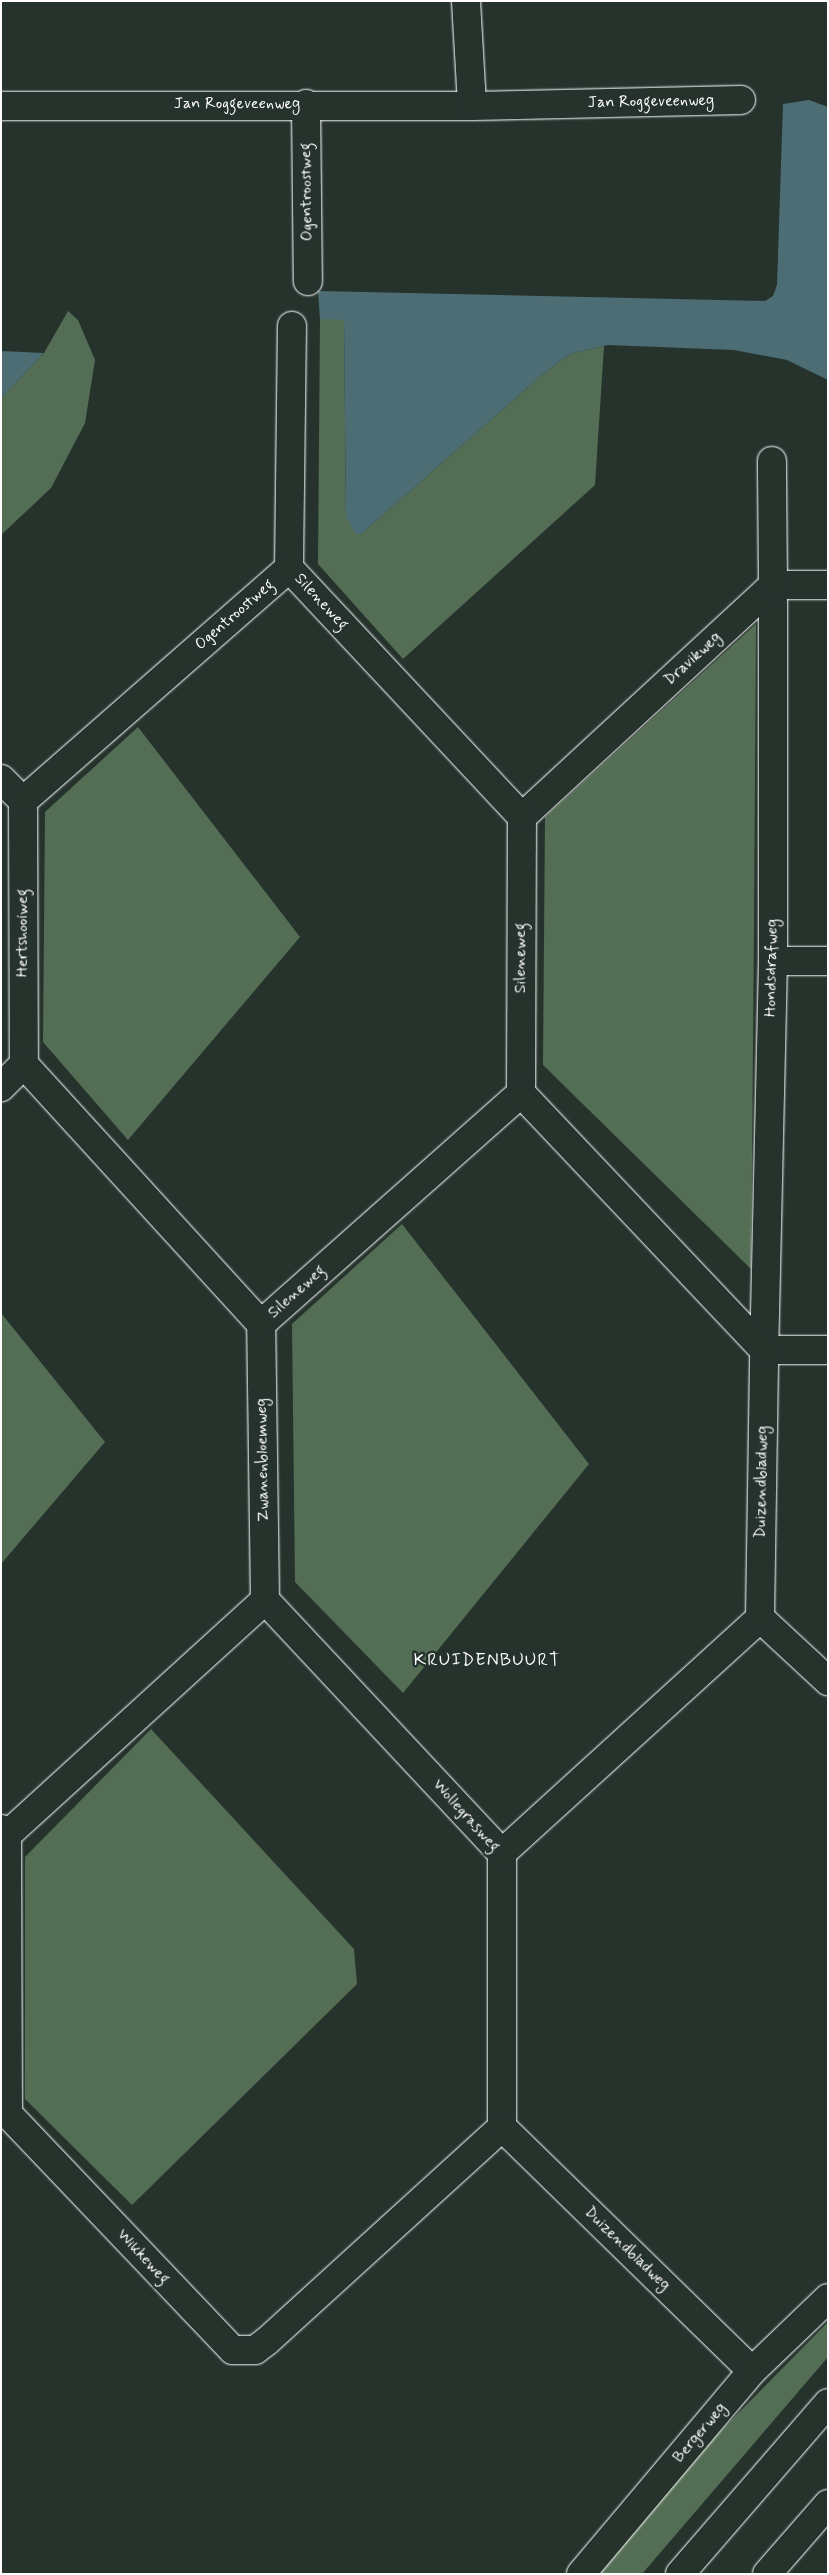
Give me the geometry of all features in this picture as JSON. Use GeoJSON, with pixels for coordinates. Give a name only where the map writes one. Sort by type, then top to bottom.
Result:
{"type":"FeatureCollection","features":[{"type":"Feature","properties":{"kind":"street"},"geometry":{"type":"LineString","coordinates":[[466,1],[472,106]]}},
{"type":"Feature","properties":{"kind":"street","name":"Jan Roggeveenweg"},"geometry":{"type":"LineString","coordinates":[[1,106],[306,104],[472,106],[741,100]]}},
{"type":"Feature","properties":{"kind":"street","name":"Ogentroostweg"},"geometry":{"type":"LineString","coordinates":[[306,104],[308,281]]}},
{"type":"Feature","properties":{"kind":"street","name":"Ogentroostweg"},"geometry":{"type":"LineString","coordinates":[[22,801],[289,568],[292,326]]}},
{"type":"Feature","properties":{"kind":"street"},"geometry":{"type":"LineString","coordinates":[[772,461],[773,585],[828,585]]}},
{"type":"Feature","properties":{"kind":"street","name":"Sileneweg"},"geometry":{"type":"LineString","coordinates":[[261,1324],[521,1093],[522,817],[289,568]]}},
{"type":"Feature","properties":{"kind":"street","name":"Dravikweg"},"geometry":{"type":"LineString","coordinates":[[522,817],[773,585]]}},
{"type":"Feature","properties":{"kind":"street","name":"Hondsdrafweg"},"geometry":{"type":"LineString","coordinates":[[764,1350],[773,961],[773,585]]}},
{"type":"Feature","properties":{"kind":"street"},"geometry":{"type":"LineString","coordinates":[[1,779],[22,801]]}},
{"type":"Feature","properties":{"kind":"street","name":"Hertshooiweg"},"geometry":{"type":"LineString","coordinates":[[22,801],[24,1064]]}},
{"type":"Feature","properties":{"kind":"street"},"geometry":{"type":"LineString","coordinates":[[773,961],[828,962]]}},
{"type":"Feature","properties":{"kind":"street"},"geometry":{"type":"LineString","coordinates":[[1,1087],[24,1064],[261,1324]]}},
{"type":"Feature","properties":{"kind":"street"},"geometry":{"type":"LineString","coordinates":[[521,1093],[764,1350],[828,1350]]}},
{"type":"Feature","properties":{"kind":"street","name":"Zwanenbloemweg"},"geometry":{"type":"LineString","coordinates":[[261,1324],[264,1600]]}},
{"type":"Feature","properties":{"kind":"street","name":"Duizendbladweg"},"geometry":{"type":"LineString","coordinates":[[760,1618],[764,1350]]}},
{"type":"Feature","properties":{"kind":"street"},"geometry":{"type":"LineString","coordinates":[[4,1832],[264,1600]]}},
{"type":"Feature","properties":{"kind":"street","name":"Wollegrasweg"},"geometry":{"type":"LineString","coordinates":[[264,1600],[502,1853],[502,2127]]}},
{"type":"Feature","properties":{"kind":"street"},"geometry":{"type":"LineString","coordinates":[[502,1853],[760,1618],[828,1681]]}},
{"type":"Feature","properties":{"kind":"street","name":"Wikkeweg"},"geometry":{"type":"LineString","coordinates":[[4,1832],[8,2114],[233,2350],[255,2350],[267,2341],[502,2127]]}},
{"type":"Feature","properties":{"kind":"street","name":"Duizendbladweg"},"geometry":{"type":"LineString","coordinates":[[502,2127],[752,2371]]}},
{"type":"Feature","properties":{"kind":"street","name":"Bergerweg"},"geometry":{"type":"LineString","coordinates":[[581,2574],[752,2371],[828,2298]]}},
{"type":"Feature","properties":{"kind":"street"},"geometry":{"type":"LineString","coordinates":[[680,2574],[828,2403]]}},
{"type":"Feature","properties":{"kind":"street"},"geometry":{"type":"LineString","coordinates":[[767,2574],[828,2504]]}},
{"type":"Feature","properties":{"kind":"green space"},"geometry":{"type":"Polygon","coordinates":[[[68,311],[78,320],[95,360],[85,423],[51,488],[1,535],[1,398],[44,353],[68,311]]]}},
{"type":"Feature","properties":{"kind":"green space"},"geometry":{"type":"Polygon","coordinates":[[[320,319],[344,319],[346,516],[361,534],[543,374],[570,354],[604,346],[595,485],[403,659],[318,564],[320,319]]]}},
{"type":"Feature","properties":{"kind":"green space"},"geometry":{"type":"Polygon","coordinates":[[[756,624],[751,1269],[543,1065],[545,817],[756,624]]]}},
{"type":"Feature","properties":{"kind":"green space"},"geometry":{"type":"Polygon","coordinates":[[[138,727],[300,937],[128,1140],[43,1042],[45,812],[138,727]]]}},
{"type":"Feature","properties":{"kind":"green space"},"geometry":{"type":"Polygon","coordinates":[[[402,1224],[589,1464],[403,1693],[295,1582],[292,1324],[402,1224]]]}},
{"type":"Feature","properties":{"kind":"green space"},"geometry":{"type":"Polygon","coordinates":[[[1,1313],[105,1442],[1,1564],[1,1313]]]}},
{"type":"Feature","properties":{"kind":"green space"},"geometry":{"type":"Polygon","coordinates":[[[151,1729],[354,1949],[357,1984],[132,2205],[25,2099],[25,1857],[151,1729]]]}},
{"type":"Feature","properties":{"kind":"green space"},"geometry":{"type":"Polygon","coordinates":[[[828,2322],[828,2357],[642,2574],[596,2574],[702,2450],[828,2322]]]}},
{"type":"Feature","properties":{"kind":"water"},"geometry":{"type":"Polygon","coordinates":[[[809,100],[828,107],[828,380],[787,360],[734,350],[608,345],[570,354],[543,374],[361,534],[355,533],[346,517],[344,320],[320,319],[318,291],[765,301],[773,296],[777,285],[783,104],[809,100]]]}},
{"type":"Feature","properties":{"kind":"water"},"geometry":{"type":"Polygon","coordinates":[[[1,351],[44,353],[1,398],[1,351]]]}},
{"type":"Feature","properties":{"kind":"district","name":"KRUIDENBUURT"},"geometry":{"type":"Point","coordinates":[487,1660]}}]}
